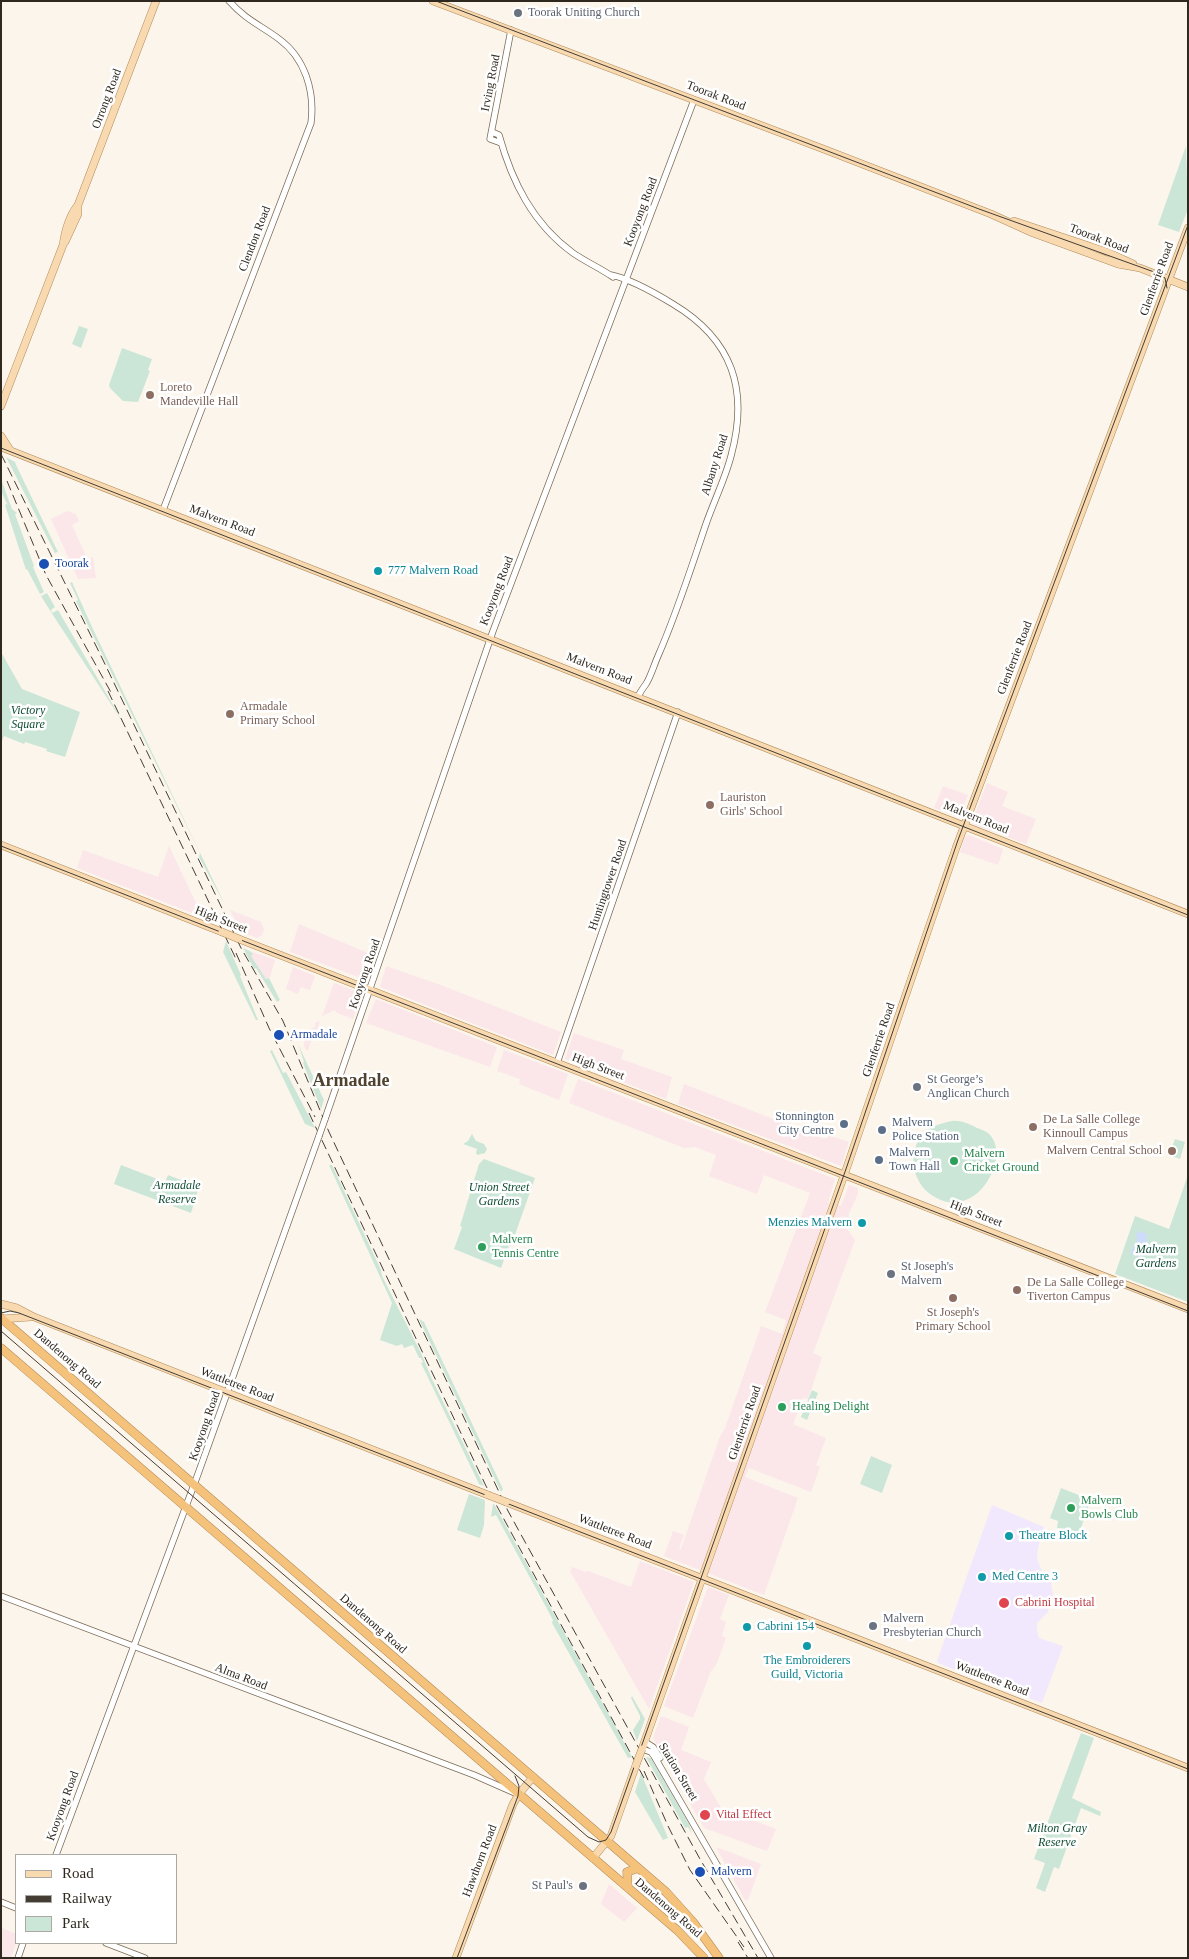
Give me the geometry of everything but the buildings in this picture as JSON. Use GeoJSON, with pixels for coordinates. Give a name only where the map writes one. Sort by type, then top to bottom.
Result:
{"type":"FeatureCollection","features":[{"type":"Feature","properties":{"kind":"highway","name":"Dandenong Road"},"geometry":{"type":"LineString","coordinates":[[1,1318],[672,1897],[719,1958]]}},
{"type":"Feature","properties":{"kind":"highway","name":"Dandenong Road"},"geometry":{"type":"LineString","coordinates":[[1,1348],[692,1943],[704,1958]]}},
{"type":"Feature","properties":{"kind":"highway"},"geometry":{"type":"LineString","coordinates":[[628,1888],[627,1872],[638,1868]]}},
{"type":"Feature","properties":{"kind":"highway"},"geometry":{"type":"LineString","coordinates":[[692,1943],[700,1931]]}},
{"type":"Feature","properties":{"kind":"main road","name":"Orrong Road"},"geometry":{"type":"LineString","coordinates":[[1,406],[63,245],[70,234],[78,214],[78,205],[156,1]]}},
{"type":"Feature","properties":{"kind":"main road","name":"Toorak Road"},"geometry":{"type":"LineString","coordinates":[[433,1],[449,4],[511,30],[992,214],[1033,233],[1118,264],[1140,268],[1188,286]]}},
{"type":"Feature","properties":{"kind":"main road","name":"Glenferrie Road"},"geometry":{"type":"LineString","coordinates":[[593,1858],[608,1842],[845,1175],[964,826],[1188,228]]}},
{"type":"Feature","properties":{"kind":"main road"},"geometry":{"type":"LineString","coordinates":[[1,436],[11,451]]}},
{"type":"Feature","properties":{"kind":"main road","name":"Malvern Road"},"geometry":{"type":"LineString","coordinates":[[1,447],[1188,914]]}},
{"type":"Feature","properties":{"kind":"main road","name":"High Street"},"geometry":{"type":"LineString","coordinates":[[1,845],[1188,1310]]}},
{"type":"Feature","properties":{"kind":"main road","name":"Wattletree Road"},"geometry":{"type":"LineString","coordinates":[[1,1304],[15,1307],[34,1318],[1188,1768]]}},
{"type":"Feature","properties":{"kind":"main road","name":"Wattletree Road"},"geometry":{"type":"LineString","coordinates":[[1,1318],[15,1316],[34,1318]]}},
{"type":"Feature","properties":{"kind":"main road","name":"Hawthorn Road"},"geometry":{"type":"LineString","coordinates":[[456,1958],[513,1804],[533,1777]]}},
{"type":"Feature","properties":{"kind":"street","name":"Clendon Road"},"geometry":{"type":"LineString","coordinates":[[163,510],[310,123],[311,98],[306,74],[299,60],[280,40],[252,23],[229,1]]}},
{"type":"Feature","properties":{"kind":"street","name":"Irving Road"},"geometry":{"type":"LineString","coordinates":[[501,143],[490,138],[511,30]]}},
{"type":"Feature","properties":{"kind":"street","name":"Kooyong Road"},"geometry":{"type":"LineString","coordinates":[[56,1854],[186,1506],[319,1136],[490,639],[694,100]]}},
{"type":"Feature","properties":{"kind":"street","name":"Albany Road"},"geometry":{"type":"LineString","coordinates":[[492,132],[499,135],[515,183],[536,217],[553,235],[572,252],[611,275],[667,300],[690,314],[713,337],[730,362],[738,390],[739,407],[734,440],[726,471],[672,622],[640,698]]}},
{"type":"Feature","properties":{"kind":"street","name":"Huntingtower Road"},"geometry":{"type":"LineString","coordinates":[[557,1063],[678,712]]}},
{"type":"Feature","properties":{"kind":"street","name":"Alma Road"},"geometry":{"type":"LineString","coordinates":[[1,1596],[474,1775],[519,1794]]}},
{"type":"Feature","properties":{"kind":"street","name":"Station Street"},"geometry":{"type":"LineString","coordinates":[[643,1746],[654,1755],[672,1783],[771,1958]]}},
{"type":"Feature","properties":{"kind":"street"},"geometry":{"type":"LineString","coordinates":[[474,1775],[482,1775],[488,1768]]}},
{"type":"Feature","properties":{"kind":"street"},"geometry":{"type":"LineString","coordinates":[[1,1902],[15,1908]]}},
{"type":"Feature","properties":{"kind":"street"},"geometry":{"type":"LineString","coordinates":[[18,1958],[23,1944]]}},
{"type":"Feature","properties":{"kind":"street"},"geometry":{"type":"LineString","coordinates":[[109,1944],[145,1958]]}},
{"type":"Feature","properties":{"kind":"shaded area"},"geometry":{"type":"Polygon","coordinates":[[[67,511],[76,514],[79,521],[72,525],[88,560],[93,557],[96,578],[78,579],[51,519],[67,511]]]}},
{"type":"Feature","properties":{"kind":"shaded area"},"geometry":{"type":"Polygon","coordinates":[[[987,783],[1008,792],[1002,806],[1036,819],[1026,844],[973,824],[972,821],[987,783]]]}},
{"type":"Feature","properties":{"kind":"shaded area"},"geometry":{"type":"Polygon","coordinates":[[[943,786],[968,795],[959,817],[934,808],[943,786]]]}},
{"type":"Feature","properties":{"kind":"shaded area"},"geometry":{"type":"Polygon","coordinates":[[[969,835],[1003,849],[998,865],[960,852],[965,837],[969,835]]]}},
{"type":"Feature","properties":{"kind":"shaded area"},"geometry":{"type":"Polygon","coordinates":[[[169,846],[196,903],[192,913],[77,868],[83,850],[158,877],[169,846]]]}},
{"type":"Feature","properties":{"kind":"shaded area"},"geometry":{"type":"Polygon","coordinates":[[[230,910],[261,922],[264,929],[262,935],[257,938],[241,932],[230,910]]]}},
{"type":"Feature","properties":{"kind":"shaded area"},"geometry":{"type":"Polygon","coordinates":[[[299,924],[375,956],[367,980],[290,952],[299,924]]]}},
{"type":"Feature","properties":{"kind":"shaded area"},"geometry":{"type":"Polygon","coordinates":[[[250,951],[275,960],[270,977],[266,979],[252,960],[250,951]]]}},
{"type":"Feature","properties":{"kind":"shaded area"},"geometry":{"type":"Polygon","coordinates":[[[386,966],[438,984],[561,1032],[553,1055],[380,987],[386,966]]]}},
{"type":"Feature","properties":{"kind":"shaded area"},"geometry":{"type":"Polygon","coordinates":[[[293,967],[315,976],[310,990],[301,987],[298,994],[286,989],[293,967]]]}},
{"type":"Feature","properties":{"kind":"shaded area"},"geometry":{"type":"Polygon","coordinates":[[[334,983],[361,993],[353,1019],[337,1013],[335,1010],[322,1016],[334,983]]]}},
{"type":"Feature","properties":{"kind":"shaded area"},"geometry":{"type":"Polygon","coordinates":[[[376,999],[497,1047],[490,1067],[366,1023],[376,999]]]}},
{"type":"Feature","properties":{"kind":"shaded area"},"geometry":{"type":"Polygon","coordinates":[[[320,1021],[315,1036],[313,1036],[308,1050],[306,1050],[304,1046],[305,1036],[308,1031],[316,1026],[315,1023],[320,1021]]]}},
{"type":"Feature","properties":{"kind":"shaded area"},"geometry":{"type":"Polygon","coordinates":[[[574,1033],[624,1050],[621,1059],[672,1077],[666,1099],[565,1059],[574,1033]]]}},
{"type":"Feature","properties":{"kind":"shaded area"},"geometry":{"type":"Polygon","coordinates":[[[504,1050],[568,1074],[559,1100],[519,1084],[520,1079],[497,1071],[504,1050]]]}},
{"type":"Feature","properties":{"kind":"shaded area"},"geometry":{"type":"Polygon","coordinates":[[[578,1079],[835,1179],[828,1203],[841,1206],[849,1185],[858,1188],[858,1194],[849,1213],[847,1229],[855,1240],[813,1353],[822,1357],[808,1399],[803,1398],[793,1424],[826,1438],[816,1465],[820,1467],[811,1492],[749,1468],[745,1477],[798,1498],[764,1595],[664,1556],[673,1531],[684,1535],[679,1548],[681,1549],[761,1326],[782,1334],[786,1320],[765,1312],[810,1193],[764,1175],[757,1194],[709,1176],[716,1155],[695,1147],[684,1148],[569,1103],[578,1079]]]}},
{"type":"Feature","properties":{"kind":"shaded area"},"geometry":{"type":"Polygon","coordinates":[[[684,1084],[824,1139],[828,1135],[849,1142],[841,1166],[678,1104],[684,1084]]]}},
{"type":"Feature","properties":{"kind":"shaded area","name":"Cabrini Hospital"},"geometry":{"type":"Polygon","coordinates":[[[992,1505],[1044,1527],[1037,1559],[1041,1569],[1051,1583],[1053,1595],[1048,1612],[1037,1623],[1037,1629],[1039,1638],[1063,1646],[1042,1703],[937,1661],[992,1505]]]}},
{"type":"Feature","properties":{"kind":"shaded area"},"geometry":{"type":"Polygon","coordinates":[[[640,1561],[694,1582],[649,1709],[570,1571],[572,1567],[588,1571],[631,1587],[640,1561]]]}},
{"type":"Feature","properties":{"kind":"shaded area"},"geometry":{"type":"Polygon","coordinates":[[[708,1587],[729,1595],[720,1619],[726,1622],[722,1636],[726,1638],[693,1718],[664,1706],[708,1587]]]}},
{"type":"Feature","properties":{"kind":"shaded area"},"geometry":{"type":"Polygon","coordinates":[[[661,1716],[689,1727],[681,1750],[711,1762],[704,1779],[721,1808],[776,1829],[767,1851],[704,1828],[653,1738],[661,1716]]]}},
{"type":"Feature","properties":{"kind":"shaded area"},"geometry":{"type":"Polygon","coordinates":[[[716,1847],[761,1864],[748,1900],[745,1900],[716,1847]]]}},
{"type":"Feature","properties":{"kind":"shaded area"},"geometry":{"type":"Polygon","coordinates":[[[609,1884],[637,1908],[624,1922],[601,1904],[609,1884]]]}},
{"type":"Feature","properties":{"kind":"shaded area"},"geometry":{"type":"Polygon","coordinates":[[[2,1928],[15,1934],[16,1944],[11,1958],[1,1958],[2,1928]]]}},
{"type":"Feature","properties":{"kind":"green space"},"geometry":{"type":"Polygon","coordinates":[[[1186,146],[1188,209],[1179,232],[1158,225],[1186,146]]]}},
{"type":"Feature","properties":{"kind":"green space"},"geometry":{"type":"Polygon","coordinates":[[[79,326],[88,329],[81,348],[72,344],[79,326]]]}},
{"type":"Feature","properties":{"kind":"green space"},"geometry":{"type":"Polygon","coordinates":[[[122,348],[152,359],[148,370],[150,371],[138,402],[123,401],[109,385],[122,348]]]}},
{"type":"Feature","properties":{"kind":"green space"},"geometry":{"type":"Polygon","coordinates":[[[6,457],[15,462],[58,552],[55,553],[6,457]]]}},
{"type":"Feature","properties":{"kind":"green space"},"geometry":{"type":"Polygon","coordinates":[[[1,479],[12,509],[17,513],[15,514],[33,567],[44,592],[40,594],[26,570],[5,505],[7,504],[1,491],[1,479]]]}},
{"type":"Feature","properties":{"kind":"green space"},"geometry":{"type":"Polygon","coordinates":[[[72,582],[225,905],[199,857],[200,853],[76,601],[78,600],[70,583],[72,582]]]}},
{"type":"Feature","properties":{"kind":"green space"},"geometry":{"type":"Polygon","coordinates":[[[47,593],[55,607],[51,610],[52,613],[58,610],[124,724],[49,609],[41,596],[47,593]]]}},
{"type":"Feature","properties":{"kind":"green space","name":"Victory Square"},"geometry":{"type":"Polygon","coordinates":[[[1,652],[22,689],[80,712],[65,757],[46,751],[47,749],[25,742],[24,744],[4,736],[1,744],[1,652]]]}},
{"type":"Feature","properties":{"kind":"green space"},"geometry":{"type":"Polygon","coordinates":[[[226,941],[258,1020],[256,1020],[223,952],[226,941]]]}},
{"type":"Feature","properties":{"kind":"green space"},"geometry":{"type":"Polygon","coordinates":[[[243,948],[253,954],[251,956],[266,979],[269,978],[280,1000],[277,1002],[256,968],[254,969],[243,948]]]}},
{"type":"Feature","properties":{"kind":"green space"},"geometry":{"type":"Polygon","coordinates":[[[298,1044],[324,1100],[321,1109],[303,1063],[298,1044]]]}},
{"type":"Feature","properties":{"kind":"green space"},"geometry":{"type":"Polygon","coordinates":[[[272,1050],[283,1073],[286,1072],[315,1128],[305,1124],[270,1051],[272,1050]]]}},
{"type":"Feature","properties":{"kind":"green space","name":"Malvern Cricket Ground"},"geometry":{"type":"Polygon","coordinates":[[[952,1121],[965,1123],[988,1133],[995,1143],[996,1156],[993,1171],[986,1184],[975,1195],[962,1201],[946,1202],[923,1188],[915,1172],[914,1154],[916,1145],[927,1130],[936,1125],[952,1121]]]}},
{"type":"Feature","properties":{"kind":"green space"},"geometry":{"type":"Polygon","coordinates":[[[472,1134],[476,1141],[484,1144],[487,1149],[485,1153],[477,1155],[477,1149],[463,1144],[468,1141],[472,1134]]]}},
{"type":"Feature","properties":{"kind":"green space"},"geometry":{"type":"Polygon","coordinates":[[[1175,1139],[1185,1142],[1180,1159],[1169,1155],[1175,1139]]]}},
{"type":"Feature","properties":{"kind":"green space","name":"Union Street Gardens"},"geometry":{"type":"Polygon","coordinates":[[[484,1159],[535,1178],[511,1246],[509,1246],[501,1268],[454,1249],[479,1164],[484,1159]]]}},
{"type":"Feature","properties":{"kind":"green space","name":"Armadale Reserve"},"geometry":{"type":"Polygon","coordinates":[[[121,1165],[165,1182],[168,1175],[199,1187],[191,1213],[114,1184],[121,1165]]]}},
{"type":"Feature","properties":{"kind":"green space"},"geometry":{"type":"Polygon","coordinates":[[[329,1165],[332,1165],[381,1270],[382,1276],[484,1486],[479,1484],[421,1363],[423,1362],[413,1345],[404,1348],[402,1344],[397,1346],[380,1340],[392,1303],[329,1165]]]}},
{"type":"Feature","properties":{"kind":"green space","name":"Malvern Gardens"},"geometry":{"type":"Polygon","coordinates":[[[1188,1175],[1188,1302],[1115,1274],[1135,1216],[1169,1229],[1188,1175]]]}},
{"type":"Feature","properties":{"kind":"green space"},"geometry":{"type":"Polygon","coordinates":[[[419,1319],[424,1322],[503,1489],[501,1492],[419,1319]]]}},
{"type":"Feature","properties":{"kind":"green space"},"geometry":{"type":"Polygon","coordinates":[[[812,1390],[818,1393],[807,1420],[801,1417],[812,1390]]]}},
{"type":"Feature","properties":{"kind":"green space"},"geometry":{"type":"Polygon","coordinates":[[[871,1456],[892,1465],[882,1493],[860,1484],[871,1456]]]}},
{"type":"Feature","properties":{"kind":"green space","name":"Malvern Bowls Club"},"geometry":{"type":"Polygon","coordinates":[[[1061,1488],[1091,1500],[1078,1536],[1057,1528],[1058,1521],[1050,1518],[1061,1488]]]}},
{"type":"Feature","properties":{"kind":"green space"},"geometry":{"type":"Polygon","coordinates":[[[469,1494],[485,1500],[484,1525],[480,1538],[457,1530],[469,1494]]]}},
{"type":"Feature","properties":{"kind":"green space"},"geometry":{"type":"Polygon","coordinates":[[[493,1504],[632,1757],[628,1758],[552,1623],[553,1620],[496,1515],[491,1517],[493,1504]]]}},
{"type":"Feature","properties":{"kind":"green space"},"geometry":{"type":"Polygon","coordinates":[[[632,1696],[645,1719],[637,1741],[633,1730],[640,1716],[631,1698],[632,1696]]]}},
{"type":"Feature","properties":{"kind":"green space","name":"Milton Gray Reserve"},"geometry":{"type":"Polygon","coordinates":[[[1081,1733],[1094,1738],[1072,1798],[1101,1812],[1100,1816],[1081,1808],[1059,1869],[1054,1867],[1045,1892],[1036,1888],[1045,1863],[1034,1859],[1081,1733]]]}},
{"type":"Feature","properties":{"kind":"green space"},"geometry":{"type":"Polygon","coordinates":[[[646,1757],[651,1758],[689,1824],[692,1834],[688,1827],[685,1828],[646,1757]]]}},
{"type":"Feature","properties":{"kind":"green space"},"geometry":{"type":"Polygon","coordinates":[[[641,1773],[668,1838],[663,1840],[635,1792],[641,1773]]]}},
{"type":"Feature","properties":{"kind":"water"},"geometry":{"type":"Polygon","coordinates":[[[1139,1231],[1147,1234],[1147,1250],[1138,1257],[1130,1253],[1137,1241],[1136,1234],[1139,1231]]]}},
{"type":"Feature","properties":{"kind":"tram line"},"geometry":{"type":"LineString","coordinates":[[436,1],[979,209],[1157,273],[1165,278],[1167,288]]}},
{"type":"Feature","properties":{"kind":"tram line"},"geometry":{"type":"LineString","coordinates":[[1,1331],[588,1837],[599,1842],[606,1840],[611,1832],[846,1169],[958,840],[1188,225]]}},
{"type":"Feature","properties":{"kind":"tram line"},"geometry":{"type":"LineString","coordinates":[[1,448],[1188,915]]}},
{"type":"Feature","properties":{"kind":"tram line"},"geometry":{"type":"LineString","coordinates":[[1,846],[1188,1311]]}},
{"type":"Feature","properties":{"kind":"tram line"},"geometry":{"type":"LineString","coordinates":[[1,1313],[10,1311],[19,1313],[1188,1769]]}},
{"type":"Feature","properties":{"kind":"tram line"},"geometry":{"type":"LineString","coordinates":[[457,1958],[518,1796],[519,1786],[515,1776]]}},
{"type":"Feature","properties":{"kind":"railway"},"geometry":{"type":"LineString","coordinates":[[1,454],[103,660],[241,948],[283,1021],[329,1132],[508,1511],[700,1859],[758,1958]]}},
{"type":"Feature","properties":{"kind":"railway"},"geometry":{"type":"LineString","coordinates":[[7,481],[46,575],[113,696]]}},
{"type":"Feature","properties":{"kind":"railway"},"geometry":{"type":"LineString","coordinates":[[108,691],[236,959]]}},
{"type":"Feature","properties":{"kind":"railway"},"geometry":{"type":"LineString","coordinates":[[236,953],[269,1028],[315,1117]]}},
{"type":"Feature","properties":{"kind":"railway"},"geometry":{"type":"LineString","coordinates":[[309,1113],[486,1486],[644,1778]]}},
{"type":"Feature","properties":{"kind":"railway"},"geometry":{"type":"LineString","coordinates":[[644,1771],[690,1870],[744,1947]]}},
{"type":"Feature","properties":{"kind":"railway"},"geometry":{"type":"LineString","coordinates":[[738,1942],[748,1958]]}},
{"type":"Feature","properties":{"kind":"place","name":"Toorak Uniting Church"},"geometry":{"type":"Point","coordinates":[518,13]}},
{"type":"Feature","properties":{"kind":"place","name":"Loreto Mandeville Hall"},"geometry":{"type":"Point","coordinates":[150,395]}},
{"type":"Feature","properties":{"kind":"place","name":"Toorak"},"geometry":{"type":"Point","coordinates":[44,564]}},
{"type":"Feature","properties":{"kind":"place","name":"777 Malvern Road"},"geometry":{"type":"Point","coordinates":[378,571]}},
{"type":"Feature","properties":{"kind":"place","name":"Armadale Primary School"},"geometry":{"type":"Point","coordinates":[230,714]}},
{"type":"Feature","properties":{"kind":"place","name":"Lauriston Girls' School"},"geometry":{"type":"Point","coordinates":[710,805]}},
{"type":"Feature","properties":{"kind":"place","name":"Armadale"},"geometry":{"type":"Point","coordinates":[279,1035]}},
{"type":"Feature","properties":{"kind":"place","name":"St George’s Anglican Church"},"geometry":{"type":"Point","coordinates":[917,1087]}},
{"type":"Feature","properties":{"kind":"place","name":"Stonnington City Centre"},"geometry":{"type":"Point","coordinates":[844,1124]}},
{"type":"Feature","properties":{"kind":"place","name":"De La Salle College Kinnoull Campus"},"geometry":{"type":"Point","coordinates":[1033,1127]}},
{"type":"Feature","properties":{"kind":"place","name":"Malvern Police Station"},"geometry":{"type":"Point","coordinates":[882,1130]}},
{"type":"Feature","properties":{"kind":"place","name":"Malvern Central School"},"geometry":{"type":"Point","coordinates":[1172,1151]}},
{"type":"Feature","properties":{"kind":"place","name":"Malvern Town Hall"},"geometry":{"type":"Point","coordinates":[879,1160]}},
{"type":"Feature","properties":{"kind":"place","name":"Malvern Cricket Ground"},"geometry":{"type":"Point","coordinates":[954,1161]}},
{"type":"Feature","properties":{"kind":"place","name":"Menzies Malvern"},"geometry":{"type":"Point","coordinates":[862,1223]}},
{"type":"Feature","properties":{"kind":"place","name":"Malvern Tennis Centre"},"geometry":{"type":"Point","coordinates":[482,1247]}},
{"type":"Feature","properties":{"kind":"place","name":"St Joseph's Malvern"},"geometry":{"type":"Point","coordinates":[891,1274]}},
{"type":"Feature","properties":{"kind":"place","name":"De La Salle College Tiverton Campus"},"geometry":{"type":"Point","coordinates":[1017,1290]}},
{"type":"Feature","properties":{"kind":"place","name":"St Joseph's Primary School"},"geometry":{"type":"Point","coordinates":[953,1298]}},
{"type":"Feature","properties":{"kind":"place","name":"Healing Delight"},"geometry":{"type":"Point","coordinates":[782,1407]}},
{"type":"Feature","properties":{"kind":"place","name":"Malvern Bowls Club"},"geometry":{"type":"Point","coordinates":[1071,1508]}},
{"type":"Feature","properties":{"kind":"place","name":"Theatre Block"},"geometry":{"type":"Point","coordinates":[1009,1536]}},
{"type":"Feature","properties":{"kind":"place","name":"Med Centre 3"},"geometry":{"type":"Point","coordinates":[982,1577]}},
{"type":"Feature","properties":{"kind":"place","name":"Cabrini Hospital"},"geometry":{"type":"Point","coordinates":[1004,1603]}},
{"type":"Feature","properties":{"kind":"place","name":"Malvern Presbyterian Church"},"geometry":{"type":"Point","coordinates":[873,1626]}},
{"type":"Feature","properties":{"kind":"place","name":"Cabrini 154"},"geometry":{"type":"Point","coordinates":[747,1627]}},
{"type":"Feature","properties":{"kind":"place","name":"The Embroiderers Guild, Victoria"},"geometry":{"type":"Point","coordinates":[807,1646]}},
{"type":"Feature","properties":{"kind":"place","name":"Vital Effect"},"geometry":{"type":"Point","coordinates":[705,1815]}},
{"type":"Feature","properties":{"kind":"place","name":"Malvern"},"geometry":{"type":"Point","coordinates":[700,1872]}},
{"type":"Feature","properties":{"kind":"place","name":"St Paul's"},"geometry":{"type":"Point","coordinates":[583,1886]}},
{"type":"Feature","properties":{"kind":"district","name":"Armadale"},"geometry":{"type":"Point","coordinates":[351,1081]}}]}
